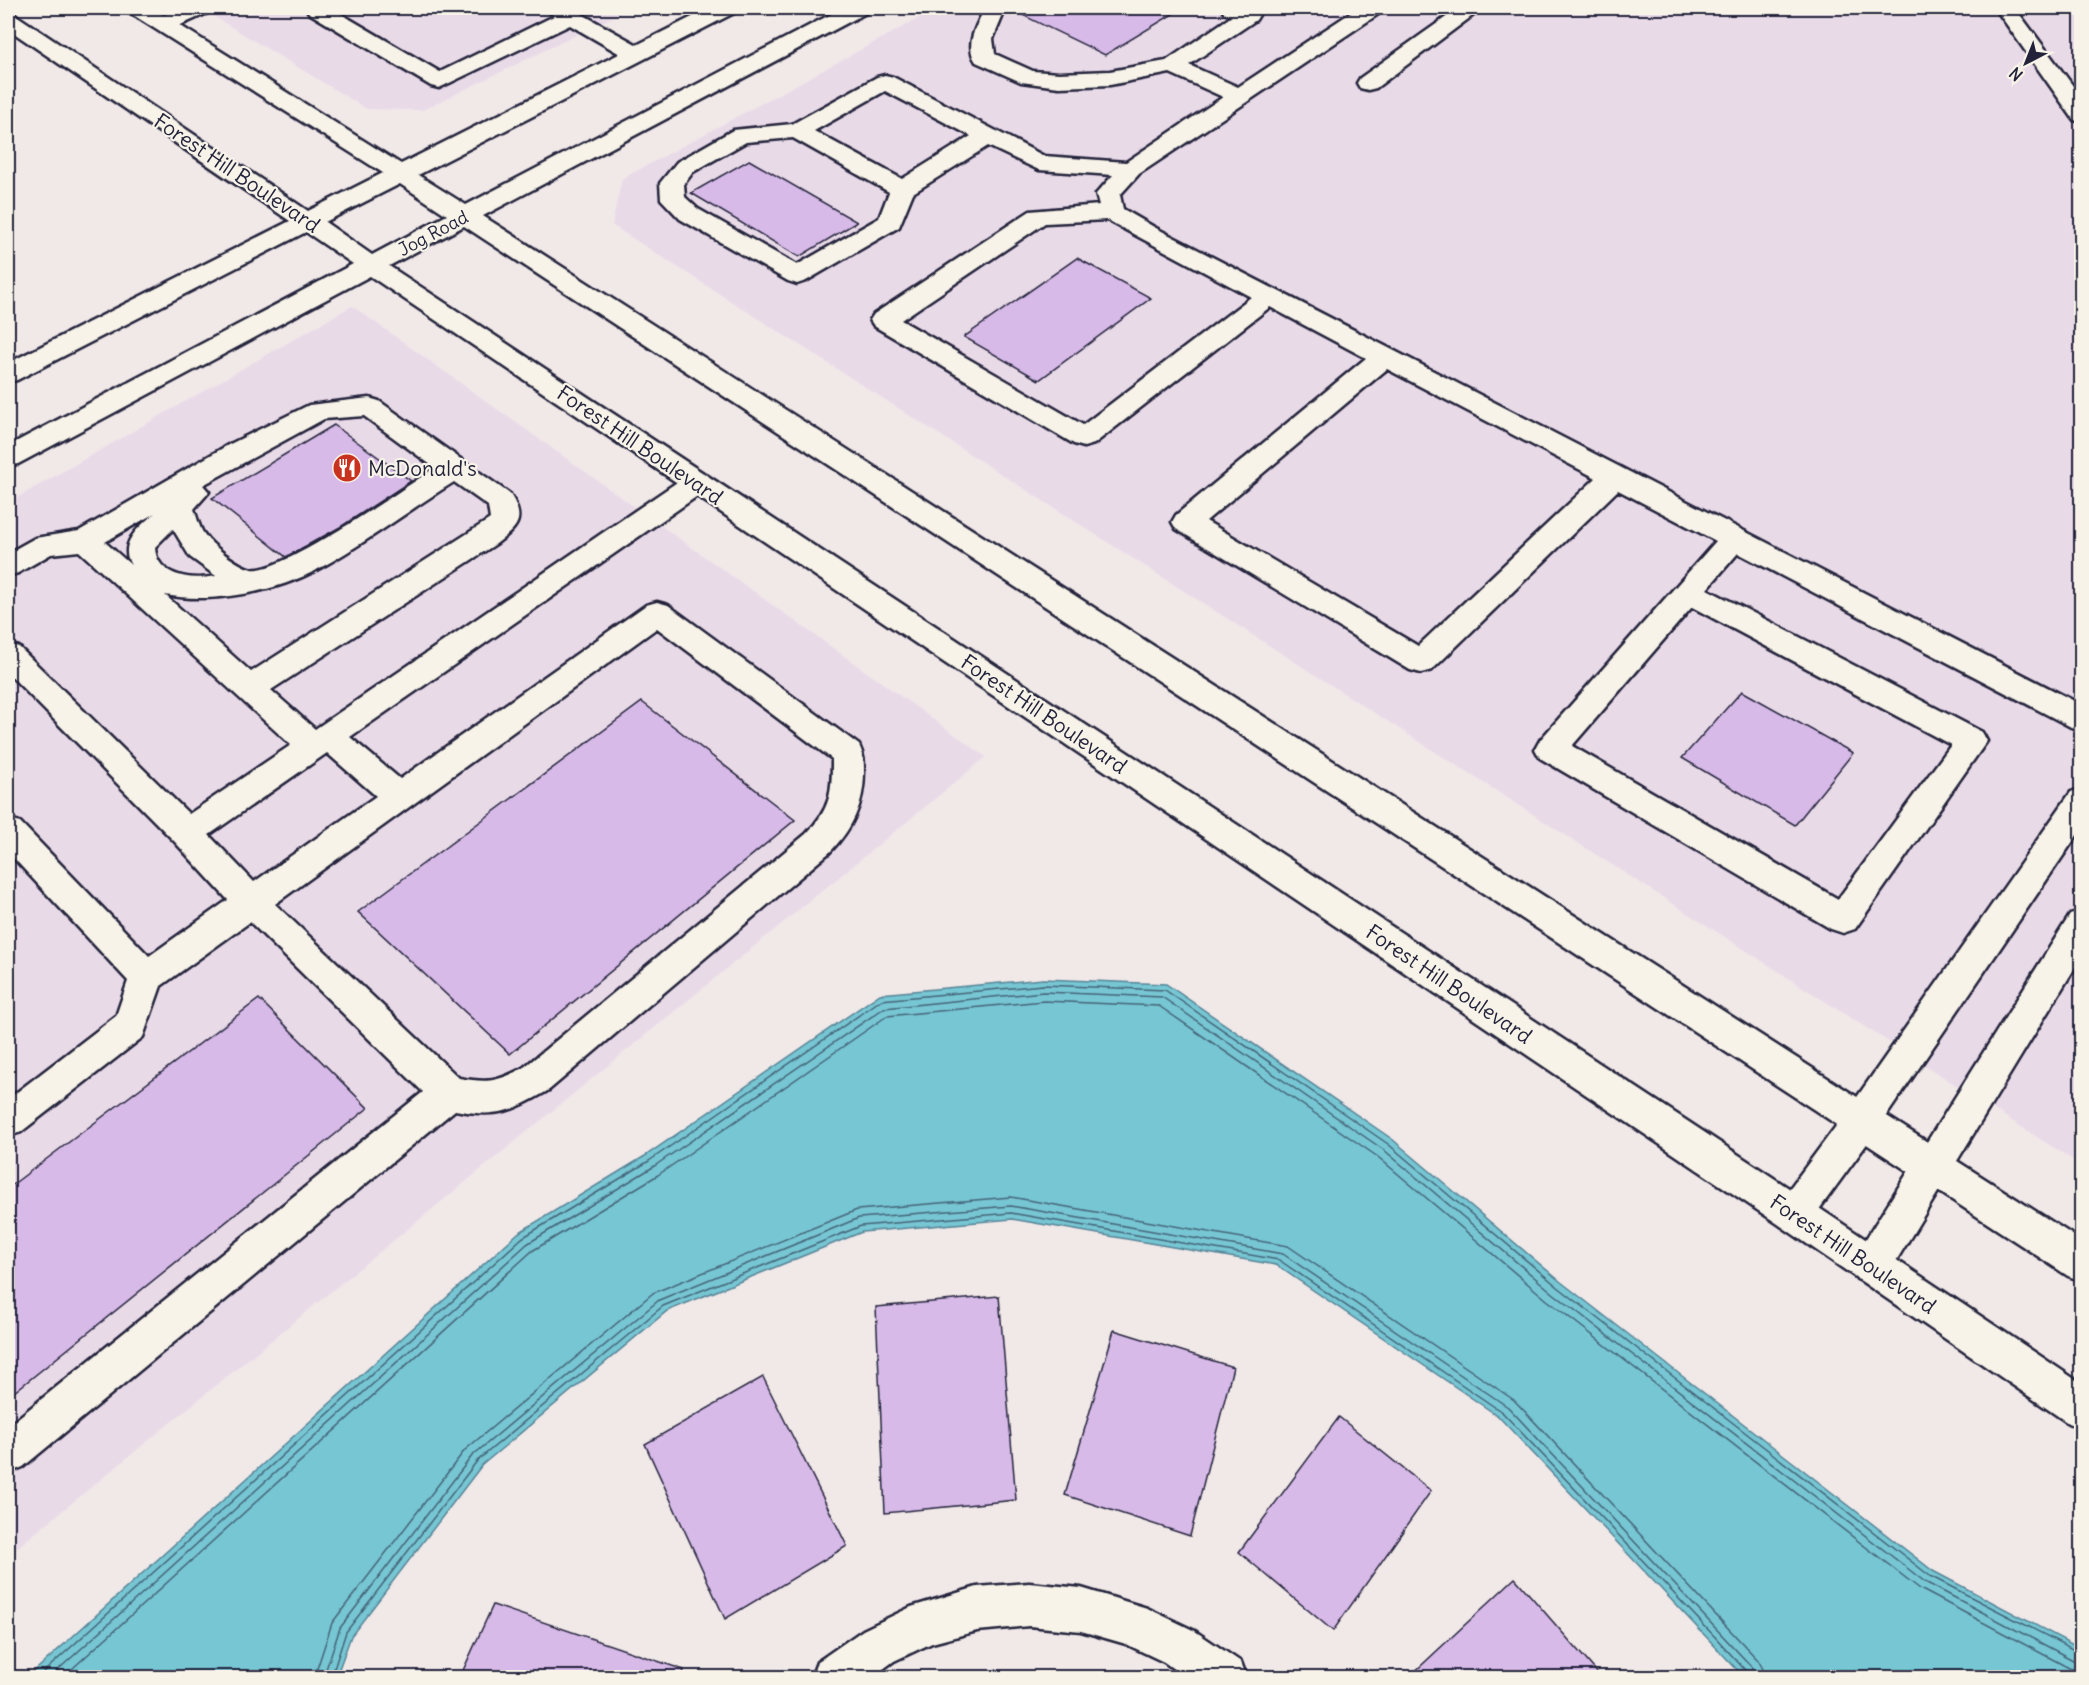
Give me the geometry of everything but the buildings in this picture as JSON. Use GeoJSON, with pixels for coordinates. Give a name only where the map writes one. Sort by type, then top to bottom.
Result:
{"type":"FeatureCollection","features":[{"type":"Feature","properties":{"kind":"main road"},"geometry":{"type":"LineString","coordinates":[[138,8],[399,173],[1933,1169],[2082,1263]]}},
{"type":"Feature","properties":{"kind":"main road"},"geometry":{"type":"LineString","coordinates":[[164,23],[200,8]]}},
{"type":"Feature","properties":{"kind":"main road"},"geometry":{"type":"LineString","coordinates":[[317,8],[439,81],[563,12],[635,53]]}},
{"type":"Feature","properties":{"kind":"main road"},"geometry":{"type":"LineString","coordinates":[[8,374],[726,8]]}},
{"type":"Feature","properties":{"kind":"main road","name":"Jog Road"},"geometry":{"type":"LineString","coordinates":[[8,457],[370,267],[837,15],[858,8]]}},
{"type":"Feature","properties":{"kind":"main road"},"geometry":{"type":"LineString","coordinates":[[995,8],[982,39],[984,57],[1029,77],[1059,80],[1110,78],[1173,66],[1248,15],[1232,8]]}},
{"type":"Feature","properties":{"kind":"main road"},"geometry":{"type":"LineString","coordinates":[[1368,83],[1472,8]]}},
{"type":"Feature","properties":{"kind":"main road"},"geometry":{"type":"LineString","coordinates":[[2005,8],[2082,116]]}},
{"type":"Feature","properties":{"kind":"main road"},"geometry":{"type":"LineString","coordinates":[[1112,212],[1108,194],[1131,169],[1362,9]]}},
{"type":"Feature","properties":{"kind":"main road","name":"Forest Hill Boulevard"},"geometry":{"type":"LineString","coordinates":[[8,20],[307,220],[370,267],[1794,1213],[2082,1409]]}},
{"type":"Feature","properties":{"kind":"main road"},"geometry":{"type":"LineString","coordinates":[[1173,66],[1239,96]]}},
{"type":"Feature","properties":{"kind":"main road"},"geometry":{"type":"LineString","coordinates":[[988,136],[902,189],[890,222],[797,276],[689,214],[673,199],[672,183],[685,167],[741,135],[796,131],[885,82],[988,136],[1039,163],[1131,169]]}},
{"type":"Feature","properties":{"kind":"main road"},"geometry":{"type":"LineString","coordinates":[[796,131],[902,189]]}},
{"type":"Feature","properties":{"kind":"main road"},"geometry":{"type":"LineString","coordinates":[[1269,296],[1084,438],[883,320],[1039,216],[1112,212],[1145,232],[1269,296],[1384,357],[1615,476],[2082,720]]}},
{"type":"Feature","properties":{"kind":"main road"},"geometry":{"type":"LineString","coordinates":[[1384,357],[1186,522],[1421,662],[1615,476]]}},
{"type":"Feature","properties":{"kind":"main road"},"geometry":{"type":"LineString","coordinates":[[8,566],[45,545],[85,540],[238,452],[319,411],[369,407],[500,501],[504,511],[504,523],[249,689]]}},
{"type":"Feature","properties":{"kind":"main road"},"geometry":{"type":"LineString","coordinates":[[238,452],[149,534],[141,546],[141,557],[151,573],[167,585],[210,588],[270,577],[308,562],[455,468]]}},
{"type":"Feature","properties":{"kind":"main road"},"geometry":{"type":"LineString","coordinates":[[187,833],[696,483]]}},
{"type":"Feature","properties":{"kind":"main road"},"geometry":{"type":"LineString","coordinates":[[179,506],[189,535],[202,549],[221,566],[250,581]]}},
{"type":"Feature","properties":{"kind":"main road"},"geometry":{"type":"LineString","coordinates":[[1688,592],[1971,741],[1843,919],[1551,749],[1734,539]]}},
{"type":"Feature","properties":{"kind":"main road"},"geometry":{"type":"LineString","coordinates":[[85,540],[249,689],[398,797]]}},
{"type":"Feature","properties":{"kind":"main road"},"geometry":{"type":"LineString","coordinates":[[8,655],[187,833],[250,902],[449,1093],[479,1098],[506,1096],[536,1080],[818,843],[835,827],[848,799],[848,754],[657,613],[250,902],[147,977],[130,1026],[8,1120]]}},
{"type":"Feature","properties":{"kind":"main road"},"geometry":{"type":"LineString","coordinates":[[1794,1213],[1861,1122],[2082,801]]}},
{"type":"Feature","properties":{"kind":"main road"},"geometry":{"type":"LineString","coordinates":[[8,831],[147,977]]}},
{"type":"Feature","properties":{"kind":"main road"},"geometry":{"type":"LineString","coordinates":[[1871,1266],[2082,926]]}},
{"type":"Feature","properties":{"kind":"main road"},"geometry":{"type":"LineString","coordinates":[[8,1452],[449,1093]]}},
{"type":"Feature","properties":{"kind":"main road"},"geometry":{"type":"LineString","coordinates":[[833,1677],[850,1663],[897,1634],[946,1614],[999,1603],[1052,1604],[1106,1614],[1159,1634],[1225,1677]]}},
{"type":"Feature","properties":{"kind":"shaded area"},"geometry":{"type":"Polygon","coordinates":[[[200,8],[631,8],[423,110],[367,109],[200,8]]]}},
{"type":"Feature","properties":{"kind":"shaded area"},"geometry":{"type":"Polygon","coordinates":[[[938,8],[2081,8],[2081,1165],[612,225],[622,179],[938,8]]]}},
{"type":"Feature","properties":{"kind":"shaded area"},"geometry":{"type":"Polygon","coordinates":[[[352,306],[986,757],[8,1555],[8,503],[352,306]]]}},
{"type":"Feature","properties":{"kind":"water"},"geometry":{"type":"Polygon","coordinates":[[[1043,979],[1166,984],[1392,1139],[1561,1282],[1933,1571],[2081,1649],[2081,1677],[1744,1677],[1498,1416],[1276,1265],[1012,1219],[862,1232],[667,1311],[482,1465],[351,1636],[336,1677],[28,1677],[518,1233],[645,1156],[880,994],[1043,979]]]}},
{"type":"Feature","properties":{"kind":"place","name":"McDonald's"},"geometry":{"type":"Point","coordinates":[347,468]}}]}
